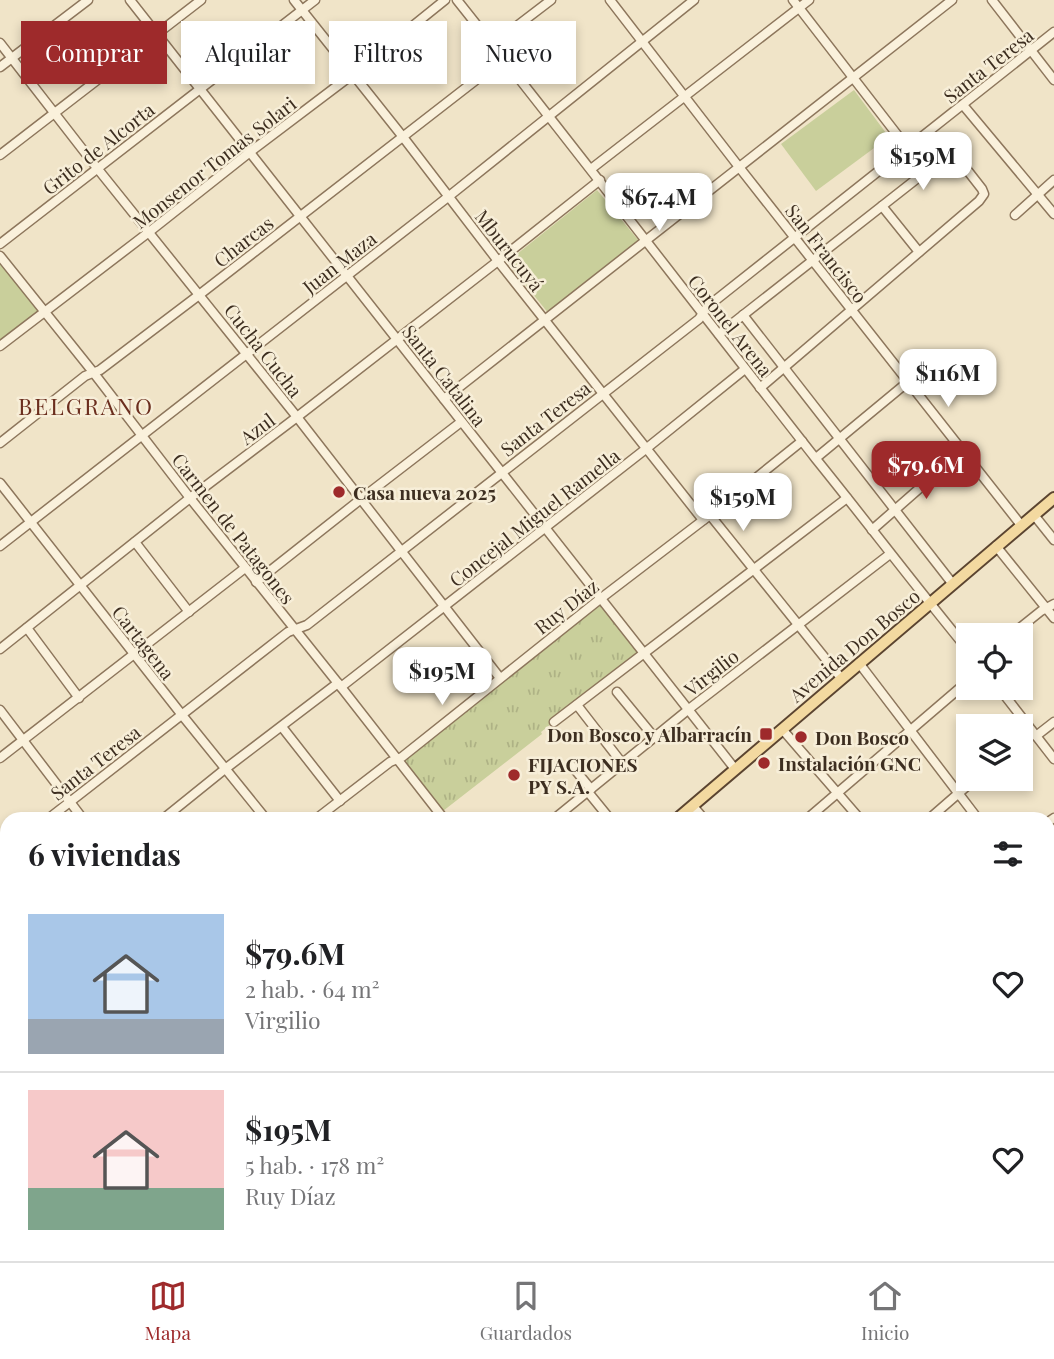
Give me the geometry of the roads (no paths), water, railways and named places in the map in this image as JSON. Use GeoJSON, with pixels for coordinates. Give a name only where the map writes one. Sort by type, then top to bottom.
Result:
{"type":"FeatureCollection","features":[{"type":"Feature","properties":{"kind":"main road","name":"Avenida Don Bosco"},"geometry":{"type":"LineString","coordinates":[[686,812],[1054,498]]}},
{"type":"Feature","properties":{"kind":"street"},"geometry":{"type":"LineString","coordinates":[[0,67],[88,0]]}},
{"type":"Feature","properties":{"kind":"street","name":"Santa Catalina"},"geometry":{"type":"LineString","coordinates":[[130,0],[147,21]]}},
{"type":"Feature","properties":{"kind":"street"},"geometry":{"type":"LineString","coordinates":[[167,26],[201,0]]}},
{"type":"Feature","properties":{"kind":"street","name":"Mburucuyá"},"geometry":{"type":"LineString","coordinates":[[294,0],[329,44]]}},
{"type":"Feature","properties":{"kind":"street","name":"Grito de Alcorta"},"geometry":{"type":"LineString","coordinates":[[0,244],[315,0]]}},
{"type":"Feature","properties":{"kind":"street","name":"Monsenor Tomas Solari"},"geometry":{"type":"LineString","coordinates":[[419,21],[445,0]]}},
{"type":"Feature","properties":{"kind":"street","name":"Coronel Arena"},"geometry":{"type":"LineString","coordinates":[[457,0],[474,21]]}},
{"type":"Feature","properties":{"kind":"street"},"geometry":{"type":"LineString","coordinates":[[523,21],[551,0]]}},
{"type":"Feature","properties":{"kind":"street","name":"San Francisco"},"geometry":{"type":"LineString","coordinates":[[610,0],[1021,525]]}},
{"type":"Feature","properties":{"kind":"street","name":"Juan Maza"},"geometry":{"type":"LineString","coordinates":[[0,546],[448,197],[694,0]]}},
{"type":"Feature","properties":{"kind":"street"},"geometry":{"type":"LineString","coordinates":[[591,169],[685,97],[797,4],[809,0]]}},
{"type":"Feature","properties":{"kind":"street"},"geometry":{"type":"LineString","coordinates":[[444,399],[952,0]]}},
{"type":"Feature","properties":{"kind":"street"},"geometry":{"type":"LineString","coordinates":[[992,0],[1054,80]]}},
{"type":"Feature","properties":{"kind":"street"},"geometry":{"type":"LineString","coordinates":[[797,4],[926,172]]}},
{"type":"Feature","properties":{"kind":"street","name":"Santa Teresa"},"geometry":{"type":"LineString","coordinates":[[57,812],[288,632],[307,625],[699,319],[707,307],[1054,33]]}},
{"type":"Feature","properties":{"kind":"street","name":"Cucha Cucha"},"geometry":{"type":"LineString","coordinates":[[0,43],[500,678]]}},
{"type":"Feature","properties":{"kind":"street","name":"Santa Catalina"},"geometry":{"type":"LineString","coordinates":[[167,47],[735,769]]}},
{"type":"Feature","properties":{"kind":"street"},"geometry":{"type":"LineString","coordinates":[[0,155],[93,84]]}},
{"type":"Feature","properties":{"kind":"street","name":"Monsenor Tomas Solari"},"geometry":{"type":"LineString","coordinates":[[0,346],[340,84]]}},
{"type":"Feature","properties":{"kind":"street","name":"Mburucuyá"},"geometry":{"type":"LineString","coordinates":[[361,84],[646,448],[753,569],[841,678]]}},
{"type":"Feature","properties":{"kind":"street","name":"Charcas"},"geometry":{"type":"LineString","coordinates":[[0,443],[85,376],[100,370],[200,295],[471,84]]}},
{"type":"Feature","properties":{"kind":"street","name":"Coronel Arena"},"geometry":{"type":"LineString","coordinates":[[523,84],[956,636]]}},
{"type":"Feature","properties":{"kind":"street"},"geometry":{"type":"LineString","coordinates":[[962,105],[1054,214]]}},
{"type":"Feature","properties":{"kind":"street"},"geometry":{"type":"LineString","coordinates":[[719,334],[947,155],[957,157],[982,189],[984,194],[979,201],[760,388]]}},
{"type":"Feature","properties":{"kind":"street","name":"Azul"},"geometry":{"type":"LineString","coordinates":[[0,649],[600,180]]}},
{"type":"Feature","properties":{"kind":"street"},"geometry":{"type":"LineString","coordinates":[[1014,215],[1054,180]]}},
{"type":"Feature","properties":{"kind":"street"},"geometry":{"type":"LineString","coordinates":[[881,206],[919,252]]}},
{"type":"Feature","properties":{"kind":"street","name":"Carmen de Patagones"},"geometry":{"type":"LineString","coordinates":[[0,256],[438,811]]}},
{"type":"Feature","properties":{"kind":"street"},"geometry":{"type":"LineString","coordinates":[[743,315],[952,583]]}},
{"type":"Feature","properties":{"kind":"street","name":"Concejal Miguel Ramella"},"geometry":{"type":"LineString","coordinates":[[179,812],[225,769],[444,607],[745,369]]}},
{"type":"Feature","properties":{"kind":"street"},"geometry":{"type":"LineString","coordinates":[[816,458],[909,382]]}},
{"type":"Feature","properties":{"kind":"street"},"geometry":{"type":"LineString","coordinates":[[256,582],[461,422]]}},
{"type":"Feature","properties":{"kind":"street","name":"Ruy Díaz"},"geometry":{"type":"LineString","coordinates":[[325,812],[390,762],[402,757],[802,441]]}},
{"type":"Feature","properties":{"kind":"street"},"geometry":{"type":"LineString","coordinates":[[872,530],[962,451]]}},
{"type":"Feature","properties":{"kind":"street","name":"Cartagena"},"geometry":{"type":"LineString","coordinates":[[0,482],[260,812]]}},
{"type":"Feature","properties":{"kind":"street"},"geometry":{"type":"LineString","coordinates":[[554,722],[847,498]]}},
{"type":"Feature","properties":{"kind":"street"},"geometry":{"type":"LineString","coordinates":[[1034,515],[1054,540]]}},
{"type":"Feature","properties":{"kind":"street"},"geometry":{"type":"LineString","coordinates":[[135,542],[189,612]]}},
{"type":"Feature","properties":{"kind":"street"},"geometry":{"type":"LineString","coordinates":[[996,546],[1050,606],[1054,618]]}},
{"type":"Feature","properties":{"kind":"street","name":"Virgilio"},"geometry":{"type":"LineString","coordinates":[[562,812],[689,709],[890,554]]}},
{"type":"Feature","properties":{"kind":"street"},"geometry":{"type":"LineString","coordinates":[[0,758],[245,568]]}},
{"type":"Feature","properties":{"kind":"street"},"geometry":{"type":"LineString","coordinates":[[1028,623],[1050,606]]}},
{"type":"Feature","properties":{"kind":"street"},"geometry":{"type":"LineString","coordinates":[[27,628],[79,698]]}},
{"type":"Feature","properties":{"kind":"street"},"geometry":{"type":"LineString","coordinates":[[859,663],[973,812]]}},
{"type":"Feature","properties":{"kind":"street"},"geometry":{"type":"LineString","coordinates":[[815,812],[956,691]]}},
{"type":"Feature","properties":{"kind":"street"},"geometry":{"type":"LineString","coordinates":[[617,692],[654,737]]}},
{"type":"Feature","properties":{"kind":"street"},"geometry":{"type":"LineString","coordinates":[[1008,700],[1054,759]]}},
{"type":"Feature","properties":{"kind":"street"},"geometry":{"type":"LineString","coordinates":[[577,705],[622,763]]}},
{"type":"Feature","properties":{"kind":"street"},"geometry":{"type":"LineString","coordinates":[[0,710],[78,812]]}},
{"type":"Feature","properties":{"kind":"street"},"geometry":{"type":"LineString","coordinates":[[1034,733],[1054,722]]}},
{"type":"Feature","properties":{"kind":"street"},"geometry":{"type":"LineString","coordinates":[[282,727],[340,801]]}},
{"type":"Feature","properties":{"kind":"street"},"geometry":{"type":"LineString","coordinates":[[782,729],[854,812]]}},
{"type":"Feature","properties":{"kind":"street"},"geometry":{"type":"LineString","coordinates":[[571,765],[605,812]]}},
{"type":"Feature","properties":{"kind":"street"},"geometry":{"type":"LineString","coordinates":[[937,812],[960,791]]}},
{"type":"Feature","properties":{"kind":"street"},"geometry":{"type":"LineString","coordinates":[[693,806],[698,812]]}},
{"type":"Feature","properties":{"kind":"place","name":"Casa nueva 2025"},"geometry":{"type":"Point","coordinates":[339,492]}},
{"type":"Feature","properties":{"kind":"place","name":"Don Bosco y Albarracín"},"geometry":{"type":"Point","coordinates":[766,734]}},
{"type":"Feature","properties":{"kind":"place","name":"Don Bosco"},"geometry":{"type":"Point","coordinates":[801,737]}},
{"type":"Feature","properties":{"kind":"place","name":"Instalación GNC"},"geometry":{"type":"Point","coordinates":[764,763]}},
{"type":"Feature","properties":{"kind":"place","name":"FIJACIONES PY S.A."},"geometry":{"type":"Point","coordinates":[514,775]}},
{"type":"Feature","properties":{"kind":"district","name":"BELGRANO"},"geometry":{"type":"Point","coordinates":[86,405]}}]}
